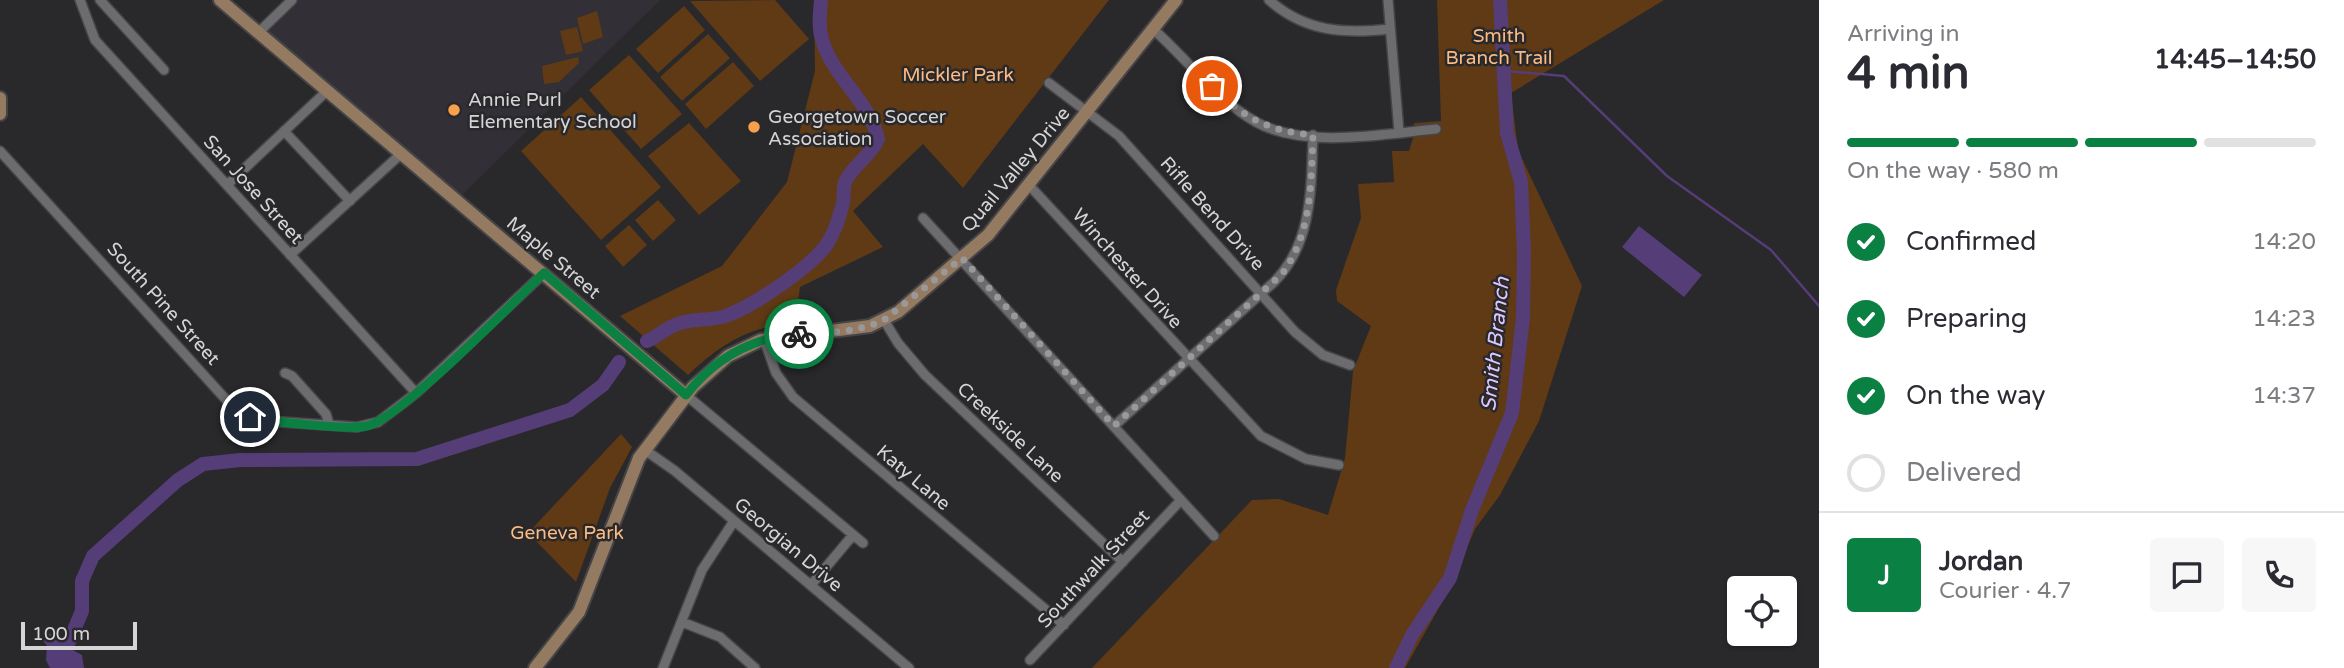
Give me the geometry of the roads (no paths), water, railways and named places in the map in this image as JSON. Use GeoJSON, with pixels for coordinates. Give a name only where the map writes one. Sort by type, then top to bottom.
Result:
{"type":"FeatureCollection","features":[{"type":"Feature","properties":{"kind":"street","name":"San Jose Street"},"geometry":{"type":"LineString","coordinates":[[80,0],[95,40],[416,393]]}},
{"type":"Feature","properties":{"kind":"street"},"geometry":{"type":"LineString","coordinates":[[100,0],[163,70]]}},
{"type":"Feature","properties":{"kind":"street","name":"Maple Street"},"geometry":{"type":"LineString","coordinates":[[220,0],[863,543]]}},
{"type":"Feature","properties":{"kind":"street"},"geometry":{"type":"LineString","coordinates":[[259,32],[292,0]]}},
{"type":"Feature","properties":{"kind":"street","name":"Quail Valley Drive"},"geometry":{"type":"LineString","coordinates":[[535,668],[579,612],[621,500],[645,450],[686,395],[728,356],[764,339],[839,332],[870,326],[884,320],[962,258],[988,235],[1176,0]]}},
{"type":"Feature","properties":{"kind":"street"},"geometry":{"type":"LineString","coordinates":[[1269,0],[1289,16],[1315,27],[1358,32],[1390,29]]}},
{"type":"Feature","properties":{"kind":"street"},"geometry":{"type":"LineString","coordinates":[[1388,0],[1399,132]]}},
{"type":"Feature","properties":{"kind":"street"},"geometry":{"type":"LineString","coordinates":[[1153,29],[1222,96],[1257,123],[1289,133],[1355,137],[1436,129]]}},
{"type":"Feature","properties":{"kind":"street","name":"Rifle Bend Drive"},"geometry":{"type":"LineString","coordinates":[[1049,83],[1118,136],[1310,345],[1323,355],[1350,365]]}},
{"type":"Feature","properties":{"kind":"street"},"geometry":{"type":"LineString","coordinates":[[227,185],[328,90]]}},
{"type":"Feature","properties":{"kind":"street"},"geometry":{"type":"LineString","coordinates":[[284,131],[350,201]]}},
{"type":"Feature","properties":{"kind":"street"},"geometry":{"type":"LineString","coordinates":[[1114,426],[1262,293],[1290,263],[1305,231],[1313,135]]}},
{"type":"Feature","properties":{"kind":"street","name":"South Pine Street"},"geometry":{"type":"LineString","coordinates":[[0,151],[230,404],[250,417],[268,421],[367,426],[387,416],[416,393],[544,273]]}},
{"type":"Feature","properties":{"kind":"street"},"geometry":{"type":"LineString","coordinates":[[290,255],[402,153]]}},
{"type":"Feature","properties":{"kind":"street","name":"Winchester Drive"},"geometry":{"type":"LineString","coordinates":[[1028,184],[1261,436],[1306,459],[1339,465]]}},
{"type":"Feature","properties":{"kind":"street"},"geometry":{"type":"LineString","coordinates":[[923,218],[1214,536]]}},
{"type":"Feature","properties":{"kind":"street","name":"Creekside Lane"},"geometry":{"type":"LineString","coordinates":[[884,320],[898,343],[925,374],[1123,562]]}},
{"type":"Feature","properties":{"kind":"street","name":"Katy Lane"},"geometry":{"type":"LineString","coordinates":[[764,339],[776,373],[793,397],[1064,625]]}},
{"type":"Feature","properties":{"kind":"street"},"geometry":{"type":"LineString","coordinates":[[285,373],[292,376],[326,414],[329,424]]}},
{"type":"Feature","properties":{"kind":"street","name":"Georgian Drive"},"geometry":{"type":"LineString","coordinates":[[645,450],[909,668]]}},
{"type":"Feature","properties":{"kind":"street","name":"Southwalk Street"},"geometry":{"type":"LineString","coordinates":[[1030,660],[1181,500]]}},
{"type":"Feature","properties":{"kind":"street"},"geometry":{"type":"LineString","coordinates":[[663,668],[707,560],[734,521]]}},
{"type":"Feature","properties":{"kind":"street"},"geometry":{"type":"LineString","coordinates":[[811,585],[853,535]]}},
{"type":"Feature","properties":{"kind":"street"},"geometry":{"type":"LineString","coordinates":[[682,622],[720,636],[755,668]]}},
{"type":"Feature","properties":{"kind":"waterway"},"geometry":{"type":"LineString","coordinates":[[647,341],[681,323],[734,313],[765,296],[812,260],[832,235],[843,203],[845,182],[878,139],[867,113],[827,53],[820,30],[821,0]]}},
{"type":"Feature","properties":{"kind":"waterway","name":"Smith Branch"},"geometry":{"type":"LineString","coordinates":[[1396,668],[1412,635],[1450,578],[1472,510],[1512,413],[1523,318],[1524,252],[1521,182],[1507,133],[1500,0]]}},
{"type":"Feature","properties":{"kind":"waterway"},"geometry":{"type":"LineString","coordinates":[[1506,71],[1564,76],[1667,176],[1771,250],[1819,306]]}},
{"type":"Feature","properties":{"kind":"waterway"},"geometry":{"type":"LineString","coordinates":[[69,642],[82,611],[82,581],[93,556],[178,480],[203,464],[240,460],[417,459],[570,410],[603,385],[619,362]]}},
{"type":"Feature","properties":{"kind":"place","name":"Annie Purl Elementary School"},"geometry":{"type":"Point","coordinates":[454,110]}},
{"type":"Feature","properties":{"kind":"place","name":"Georgetown Soccer Association"},"geometry":{"type":"Point","coordinates":[754,127]}},
{"type":"Feature","properties":{"kind":"park label","name":"Smith Branch Trail"},"geometry":{"type":"Point","coordinates":[1499,46]}},
{"type":"Feature","properties":{"kind":"park label","name":"Mickler Park"},"geometry":{"type":"Point","coordinates":[958,74]}},
{"type":"Feature","properties":{"kind":"park label","name":"Geneva Park"},"geometry":{"type":"Point","coordinates":[567,532]}}]}
